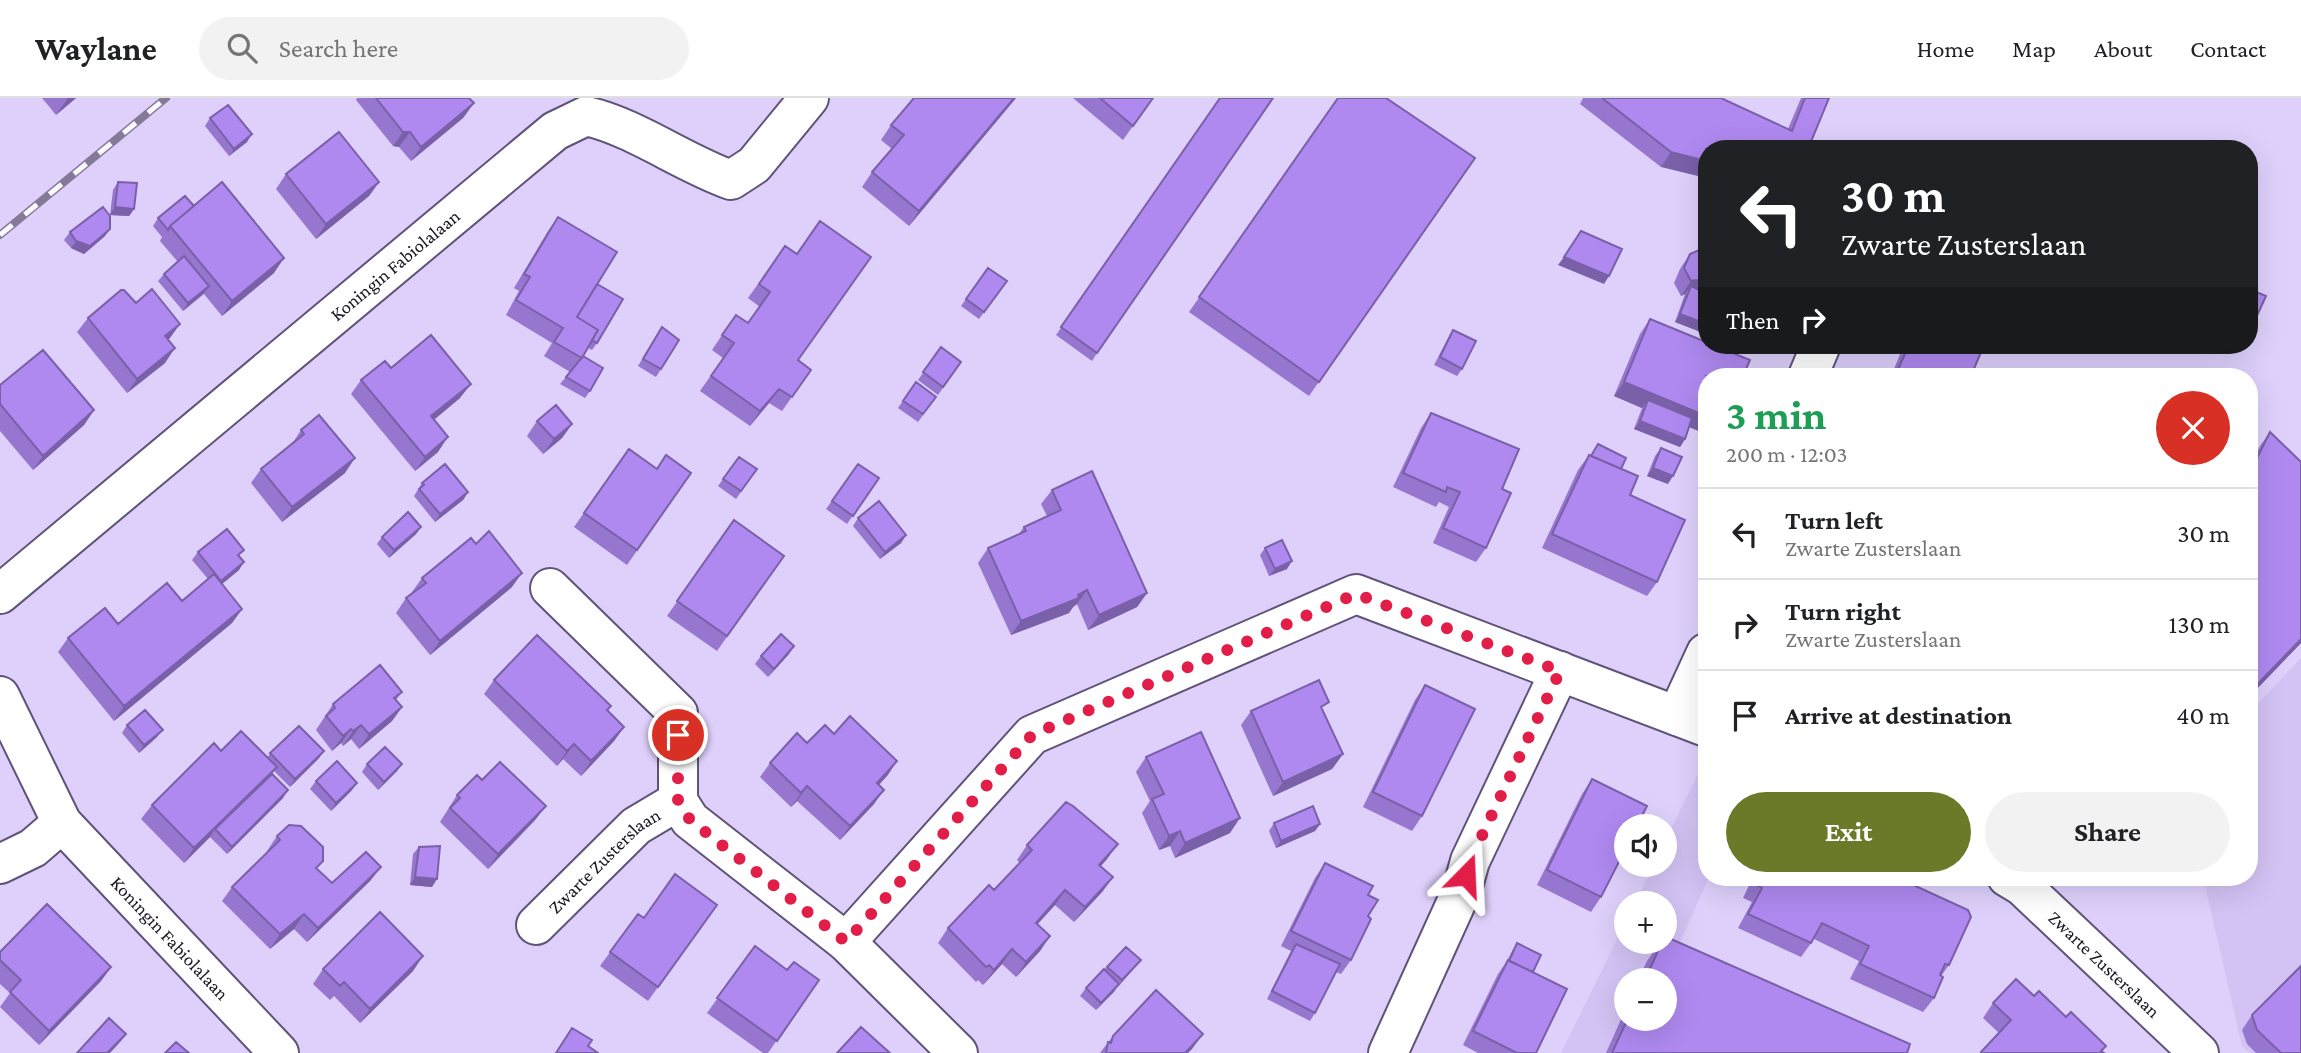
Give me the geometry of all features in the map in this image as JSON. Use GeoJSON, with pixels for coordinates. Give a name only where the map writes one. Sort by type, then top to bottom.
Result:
{"type":"FeatureCollection","features":[{"type":"Feature","properties":{"kind":"street","name":"Koningin Fabiolalaan"},"geometry":{"type":"LineString","coordinates":[[0,594],[555,131],[586,116],[608,121],[696,167],[731,180],[754,165],[809,98]]}},
{"type":"Feature","properties":{"kind":"street","name":"Zwarte Zusterslaan"},"geometry":{"type":"LineString","coordinates":[[550,588],[678,713],[678,800],[690,820],[846,942],[958,1053]]}},
{"type":"Feature","properties":{"kind":"street"},"geometry":{"type":"LineString","coordinates":[[846,942],[1032,735],[1356,594],[1692,722],[1698,692]]}},
{"type":"Feature","properties":{"kind":"street"},"geometry":{"type":"LineString","coordinates":[[1388,1053],[1462,890],[1470,861],[1560,671]]}},
{"type":"Feature","properties":{"kind":"street","name":"Koningin Fabiolalaan"},"geometry":{"type":"LineString","coordinates":[[0,696],[62,823],[279,1053]]}},
{"type":"Feature","properties":{"kind":"street","name":"Zwarte Zusterslaan"},"geometry":{"type":"LineString","coordinates":[[536,925],[636,826],[678,800]]}},
{"type":"Feature","properties":{"kind":"street"},"geometry":{"type":"LineString","coordinates":[[0,864],[33,848],[62,823]]}},
{"type":"Feature","properties":{"kind":"street","name":"Zwarte Zusterslaan"},"geometry":{"type":"LineString","coordinates":[[2022,886],[2199,1053]]}},
{"type":"Feature","properties":{"kind":"shaded area"},"geometry":{"type":"Polygon","coordinates":[[[2301,658],[2301,1053],[2250,1053],[2242,1046],[2205,886],[2258,886],[2258,703],[2301,658]]]}},
{"type":"Feature","properties":{"kind":"shaded area"},"geometry":{"type":"Polygon","coordinates":[[[1698,774],[1698,886],[1705,886],[1677,949],[1677,891],[1641,891],[1648,877],[1677,877],[1677,817],[1698,774]]]}},
{"type":"Feature","properties":{"kind":"shaded area"},"geometry":{"type":"Polygon","coordinates":[[[1614,945],[1614,954],[1677,954],[1677,949],[1912,1053],[1561,1053],[1614,945]]]}},
{"type":"Feature","properties":{"kind":"building"},"geometry":{"type":"Polygon","coordinates":[[[376,98],[469,98],[474,103],[421,147],[410,132],[403,132],[376,98]]]}},
{"type":"Feature","properties":{"kind":"building"},"geometry":{"type":"Polygon","coordinates":[[[914,98],[1014,98],[919,211],[872,172],[904,135],[891,125],[914,98]]]}},
{"type":"Feature","properties":{"kind":"building"},"geometry":{"type":"Polygon","coordinates":[[[1100,98],[1153,98],[1133,126],[1100,98]]]}},
{"type":"Feature","properties":{"kind":"building"},"geometry":{"type":"Polygon","coordinates":[[[1220,98],[1273,98],[1097,353],[1061,327],[1220,98]]]}},
{"type":"Feature","properties":{"kind":"building"},"geometry":{"type":"Polygon","coordinates":[[[1338,98],[1386,98],[1475,158],[1319,382],[1199,297],[1338,98]]]}},
{"type":"Feature","properties":{"kind":"building"},"geometry":{"type":"Polygon","coordinates":[[[1602,98],[1721,98],[1792,131],[1805,98],[1829,98],[1812,140],[1698,140],[1698,159],[1671,152],[1602,98]]]}},
{"type":"Feature","properties":{"kind":"building"},"geometry":{"type":"Polygon","coordinates":[[[228,105],[252,134],[234,149],[210,118],[228,105]]]}},
{"type":"Feature","properties":{"kind":"building"},"geometry":{"type":"Polygon","coordinates":[[[339,132],[379,182],[326,224],[286,174],[339,132]]]}},
{"type":"Feature","properties":{"kind":"building"},"geometry":{"type":"Polygon","coordinates":[[[118,182],[137,183],[134,209],[115,207],[118,182]]]}},
{"type":"Feature","properties":{"kind":"building"},"geometry":{"type":"Polygon","coordinates":[[[222,182],[284,258],[232,301],[170,226],[222,182]]]}},
{"type":"Feature","properties":{"kind":"building"},"geometry":{"type":"Polygon","coordinates":[[[185,196],[194,206],[168,230],[158,218],[185,196]]]}},
{"type":"Feature","properties":{"kind":"building"},"geometry":{"type":"Polygon","coordinates":[[[103,207],[110,216],[110,229],[90,246],[76,241],[70,232],[103,207]]]}},
{"type":"Feature","properties":{"kind":"building"},"geometry":{"type":"Polygon","coordinates":[[[558,217],[617,252],[577,317],[598,330],[582,358],[554,342],[563,328],[516,300],[530,277],[524,274],[558,217]]]}},
{"type":"Feature","properties":{"kind":"building"},"geometry":{"type":"Polygon","coordinates":[[[820,221],[871,257],[798,360],[811,370],[792,397],[779,389],[760,411],[711,376],[734,343],[722,335],[736,315],[748,323],[770,292],[759,284],[785,246],[797,254],[820,221]]]}},
{"type":"Feature","properties":{"kind":"building"},"geometry":{"type":"Polygon","coordinates":[[[1581,231],[1622,249],[1609,276],[1564,257],[1581,231]]]}},
{"type":"Feature","properties":{"kind":"building"},"geometry":{"type":"Polygon","coordinates":[[[1698,251],[1698,281],[1691,281],[1684,268],[1690,254],[1698,251]]]}},
{"type":"Feature","properties":{"kind":"building"},"geometry":{"type":"Polygon","coordinates":[[[184,256],[209,286],[188,303],[164,274],[184,256]]]}},
{"type":"Feature","properties":{"kind":"building"},"geometry":{"type":"Polygon","coordinates":[[[988,268],[1007,281],[984,312],[966,299],[988,268]]]}},
{"type":"Feature","properties":{"kind":"building"},"geometry":{"type":"Polygon","coordinates":[[[597,284],[623,299],[597,343],[592,340],[598,330],[577,317],[597,284]]]}},
{"type":"Feature","properties":{"kind":"building"},"geometry":{"type":"Polygon","coordinates":[[[1691,286],[1698,289],[1698,321],[1680,314],[1691,286]]]}},
{"type":"Feature","properties":{"kind":"building"},"geometry":{"type":"Polygon","coordinates":[[[152,289],[180,324],[165,336],[175,348],[137,379],[88,318],[121,290],[136,303],[152,289]]]}},
{"type":"Feature","properties":{"kind":"building"},"geometry":{"type":"Polygon","coordinates":[[[2258,293],[2266,296],[2258,314],[2258,293]]]}},
{"type":"Feature","properties":{"kind":"building"},"geometry":{"type":"Polygon","coordinates":[[[1650,319],[1698,339],[1698,354],[1735,354],[1750,360],[1746,368],[1698,368],[1698,413],[1624,382],[1650,319]]]}},
{"type":"Feature","properties":{"kind":"building"},"geometry":{"type":"Polygon","coordinates":[[[662,327],[679,340],[661,369],[643,359],[662,327]]]}},
{"type":"Feature","properties":{"kind":"building"},"geometry":{"type":"Polygon","coordinates":[[[1453,330],[1476,341],[1462,369],[1440,357],[1453,330]]]}},
{"type":"Feature","properties":{"kind":"building"},"geometry":{"type":"Polygon","coordinates":[[[431,335],[471,384],[431,416],[448,437],[425,457],[361,380],[385,361],[391,368],[431,335]]]}},
{"type":"Feature","properties":{"kind":"building"},"geometry":{"type":"Polygon","coordinates":[[[941,347],[961,362],[943,387],[923,372],[941,347]]]}},
{"type":"Feature","properties":{"kind":"building"},"geometry":{"type":"Polygon","coordinates":[[[43,350],[94,410],[43,456],[0,404],[0,385],[43,350]]]}},
{"type":"Feature","properties":{"kind":"building"},"geometry":{"type":"Polygon","coordinates":[[[1905,354],[1980,354],[1974,368],[1899,368],[1905,354]]]}},
{"type":"Feature","properties":{"kind":"building"},"geometry":{"type":"Polygon","coordinates":[[[583,356],[603,368],[590,391],[566,377],[583,356]]]}},
{"type":"Feature","properties":{"kind":"building"},"geometry":{"type":"Polygon","coordinates":[[[916,382],[936,397],[923,414],[903,401],[916,382]]]}},
{"type":"Feature","properties":{"kind":"building"},"geometry":{"type":"Polygon","coordinates":[[[1648,400],[1692,418],[1685,439],[1640,421],[1648,400]]]}},
{"type":"Feature","properties":{"kind":"building"},"geometry":{"type":"Polygon","coordinates":[[[556,405],[572,424],[554,439],[537,421],[556,405]]]}},
{"type":"Feature","properties":{"kind":"building"},"geometry":{"type":"Polygon","coordinates":[[[1431,413],[1519,449],[1502,489],[1511,493],[1486,548],[1443,528],[1460,492],[1447,487],[1446,492],[1403,473],[1431,413]]]}},
{"type":"Feature","properties":{"kind":"building"},"geometry":{"type":"Polygon","coordinates":[[[319,415],[355,458],[292,507],[261,469],[304,434],[301,430],[319,415]]]}},
{"type":"Feature","properties":{"kind":"building"},"geometry":{"type":"Polygon","coordinates":[[[2270,432],[2301,462],[2301,639],[2258,684],[2258,456],[2270,432]]]}},
{"type":"Feature","properties":{"kind":"building"},"geometry":{"type":"Polygon","coordinates":[[[1598,444],[1626,458],[1621,469],[1591,456],[1598,444]]]}},
{"type":"Feature","properties":{"kind":"building"},"geometry":{"type":"Polygon","coordinates":[[[1661,448],[1682,457],[1673,476],[1653,468],[1661,448]]]}},
{"type":"Feature","properties":{"kind":"building"},"geometry":{"type":"Polygon","coordinates":[[[629,449],[657,469],[666,455],[691,473],[637,550],[584,513],[629,449]]]}},
{"type":"Feature","properties":{"kind":"building"},"geometry":{"type":"Polygon","coordinates":[[[1589,455],[1638,476],[1630,495],[1685,520],[1657,582],[1552,534],[1589,455]]]}},
{"type":"Feature","properties":{"kind":"building"},"geometry":{"type":"Polygon","coordinates":[[[739,457],[757,469],[741,491],[723,479],[739,457]]]}},
{"type":"Feature","properties":{"kind":"building"},"geometry":{"type":"Polygon","coordinates":[[[445,464],[468,492],[440,514],[419,489],[424,485],[422,483],[445,464]]]}},
{"type":"Feature","properties":{"kind":"building"},"geometry":{"type":"Polygon","coordinates":[[[858,464],[879,478],[853,516],[832,501],[858,464]]]}},
{"type":"Feature","properties":{"kind":"building"},"geometry":{"type":"Polygon","coordinates":[[[1092,471],[1147,593],[1099,615],[1087,590],[1078,595],[1079,598],[1021,621],[988,548],[1026,531],[1024,527],[1061,510],[1052,490],[1092,471]]]}},
{"type":"Feature","properties":{"kind":"building"},"geometry":{"type":"Polygon","coordinates":[[[879,501],[906,535],[885,552],[858,518],[879,501]]]}},
{"type":"Feature","properties":{"kind":"building"},"geometry":{"type":"Polygon","coordinates":[[[408,512],[421,527],[394,550],[382,537],[408,512]]]}},
{"type":"Feature","properties":{"kind":"building"},"geometry":{"type":"Polygon","coordinates":[[[734,520],[784,556],[727,636],[677,601],[734,520]]]}},
{"type":"Feature","properties":{"kind":"building"},"geometry":{"type":"Polygon","coordinates":[[[227,529],[244,550],[238,555],[244,562],[221,581],[198,552],[227,529]]]}},
{"type":"Feature","properties":{"kind":"building"},"geometry":{"type":"Polygon","coordinates":[[[489,531],[522,573],[440,641],[406,598],[426,583],[422,578],[471,538],[476,544],[489,531]]]}},
{"type":"Feature","properties":{"kind":"building"},"geometry":{"type":"Polygon","coordinates":[[[1282,540],[1292,561],[1275,569],[1265,548],[1282,540]]]}},
{"type":"Feature","properties":{"kind":"building"},"geometry":{"type":"Polygon","coordinates":[[[214,574],[242,609],[124,706],[68,638],[105,608],[118,624],[167,583],[182,601],[214,574]]]}},
{"type":"Feature","properties":{"kind":"building"},"geometry":{"type":"Polygon","coordinates":[[[781,634],[794,646],[774,669],[761,656],[781,634]]]}},
{"type":"Feature","properties":{"kind":"building"},"geometry":{"type":"Polygon","coordinates":[[[537,635],[611,706],[607,710],[624,727],[591,761],[574,744],[567,751],[494,680],[537,635]]]}},
{"type":"Feature","properties":{"kind":"building"},"geometry":{"type":"Polygon","coordinates":[[[380,665],[402,692],[394,698],[402,707],[369,734],[361,725],[343,736],[326,716],[335,708],[333,704],[380,665]]]}},
{"type":"Feature","properties":{"kind":"building"},"geometry":{"type":"Polygon","coordinates":[[[1319,680],[1329,702],[1321,707],[1343,754],[1283,782],[1251,711],[1319,680]]]}},
{"type":"Feature","properties":{"kind":"building"},"geometry":{"type":"Polygon","coordinates":[[[1425,685],[1475,709],[1422,816],[1373,792],[1425,685]]]}},
{"type":"Feature","properties":{"kind":"building"},"geometry":{"type":"Polygon","coordinates":[[[145,710],[163,730],[144,745],[127,725],[145,710]]]}},
{"type":"Feature","properties":{"kind":"building"},"geometry":{"type":"Polygon","coordinates":[[[850,716],[897,761],[877,783],[884,790],[850,826],[807,786],[801,793],[770,763],[797,733],[807,743],[825,725],[834,734],[850,716]]]}},
{"type":"Feature","properties":{"kind":"building"},"geometry":{"type":"Polygon","coordinates":[[[299,726],[324,751],[295,779],[270,753],[299,726]]]}},
{"type":"Feature","properties":{"kind":"building"},"geometry":{"type":"Polygon","coordinates":[[[241,731],[277,767],[194,848],[152,805],[214,743],[221,751],[241,731]]]}},
{"type":"Feature","properties":{"kind":"building"},"geometry":{"type":"Polygon","coordinates":[[[1201,732],[1240,818],[1185,843],[1180,831],[1169,836],[1152,799],[1164,794],[1146,757],[1201,732]]]}},
{"type":"Feature","properties":{"kind":"building"},"geometry":{"type":"Polygon","coordinates":[[[385,747],[402,764],[384,782],[367,764],[385,747]]]}},
{"type":"Feature","properties":{"kind":"building"},"geometry":{"type":"Polygon","coordinates":[[[337,761],[357,783],[336,803],[316,781],[337,761]]]}},
{"type":"Feature","properties":{"kind":"building"},"geometry":{"type":"Polygon","coordinates":[[[500,762],[546,806],[498,854],[450,808],[460,798],[457,795],[477,775],[482,780],[500,762]]]}},
{"type":"Feature","properties":{"kind":"building"},"geometry":{"type":"Polygon","coordinates":[[[272,774],[288,790],[232,847],[215,829],[272,774]]]}},
{"type":"Feature","properties":{"kind":"building"},"geometry":{"type":"Polygon","coordinates":[[[1592,779],[1647,806],[1643,814],[1614,814],[1614,872],[1601,897],[1547,870],[1592,779]]]}},
{"type":"Feature","properties":{"kind":"building"},"geometry":{"type":"Polygon","coordinates":[[[1066,802],[1118,844],[1099,865],[1113,877],[1085,907],[1065,890],[1036,923],[1050,936],[1026,962],[1012,949],[994,970],[989,965],[986,967],[948,928],[989,885],[994,890],[1032,850],[1027,845],[1066,802]]]}},
{"type":"Feature","properties":{"kind":"building"},"geometry":{"type":"Polygon","coordinates":[[[1313,806],[1320,824],[1281,841],[1274,823],[1313,806]]]}},
{"type":"Feature","properties":{"kind":"building"},"geometry":{"type":"Polygon","coordinates":[[[289,825],[301,826],[323,847],[323,861],[316,868],[332,883],[366,852],[381,867],[318,928],[304,914],[280,934],[232,887],[280,840],[277,836],[289,825]]]}},
{"type":"Feature","properties":{"kind":"building"},"geometry":{"type":"Polygon","coordinates":[[[440,846],[437,879],[415,877],[419,847],[440,846]]]}},
{"type":"Feature","properties":{"kind":"building"},"geometry":{"type":"Polygon","coordinates":[[[1325,863],[1373,886],[1368,895],[1378,900],[1368,916],[1371,919],[1351,960],[1291,931],[1325,863]]]}},
{"type":"Feature","properties":{"kind":"building"},"geometry":{"type":"Polygon","coordinates":[[[675,874],[717,905],[658,987],[610,952],[638,914],[644,918],[675,874]]]}},
{"type":"Feature","properties":{"kind":"building"},"geometry":{"type":"Polygon","coordinates":[[[1758,886],[1916,886],[1968,910],[1971,917],[1949,965],[1945,964],[1934,998],[1860,964],[1869,946],[1822,923],[1811,943],[1748,914],[1762,888],[1758,886]]]}},
{"type":"Feature","properties":{"kind":"building"},"geometry":{"type":"Polygon","coordinates":[[[47,904],[111,967],[49,1031],[10,992],[21,980],[0,960],[0,952],[47,904]]]}},
{"type":"Feature","properties":{"kind":"building"},"geometry":{"type":"Polygon","coordinates":[[[380,912],[423,956],[370,1009],[344,982],[340,986],[323,969],[380,912]]]}},
{"type":"Feature","properties":{"kind":"building"},"geometry":{"type":"Polygon","coordinates":[[[1677,942],[1910,1044],[1907,1053],[1612,1053],[1622,1031],[1677,1031],[1677,968],[1650,968],[1657,954],[1677,954],[1677,942]]]}},
{"type":"Feature","properties":{"kind":"building"},"geometry":{"type":"Polygon","coordinates":[[[1517,943],[1541,955],[1533,972],[1509,961],[1517,943]]]}},
{"type":"Feature","properties":{"kind":"building"},"geometry":{"type":"Polygon","coordinates":[[[1296,944],[1340,964],[1315,1013],[1272,991],[1296,944]]]}},
{"type":"Feature","properties":{"kind":"building"},"geometry":{"type":"Polygon","coordinates":[[[755,946],[787,970],[794,962],[819,980],[777,1041],[717,998],[755,946]]]}},
{"type":"Feature","properties":{"kind":"building"},"geometry":{"type":"Polygon","coordinates":[[[1126,947],[1141,960],[1122,980],[1107,967],[1126,947]]]}},
{"type":"Feature","properties":{"kind":"building"},"geometry":{"type":"Polygon","coordinates":[[[1508,960],[1567,989],[1536,1053],[1517,1053],[1473,1031],[1508,960]]]}},
{"type":"Feature","properties":{"kind":"building"},"geometry":{"type":"Polygon","coordinates":[[[2301,966],[2301,1053],[2281,1053],[2257,1030],[2252,1015],[2301,966]]]}},
{"type":"Feature","properties":{"kind":"building"},"geometry":{"type":"Polygon","coordinates":[[[1104,969],[1119,984],[1101,1003],[1086,988],[1104,969]]]}},
{"type":"Feature","properties":{"kind":"building"},"geometry":{"type":"Polygon","coordinates":[[[2016,979],[2034,996],[2039,991],[2066,1017],[2071,1012],[2106,1046],[2101,1051],[2104,1053],[1982,1053],[2011,1020],[1993,1003],[2016,979]]]}},
{"type":"Feature","properties":{"kind":"building"},"geometry":{"type":"Polygon","coordinates":[[[1156,990],[1203,1034],[1185,1053],[1106,1053],[1108,1042],[1111,1043],[1113,1036],[1156,990]]]}},
{"type":"Feature","properties":{"kind":"building"},"geometry":{"type":"Polygon","coordinates":[[[109,1018],[126,1034],[107,1053],[77,1053],[109,1018]]]}},
{"type":"Feature","properties":{"kind":"building"},"geometry":{"type":"Polygon","coordinates":[[[861,1027],[890,1053],[837,1053],[861,1027]]]}},
{"type":"Feature","properties":{"kind":"building"},"geometry":{"type":"Polygon","coordinates":[[[572,1028],[592,1040],[588,1046],[598,1053],[556,1053],[572,1028]]]}},
{"type":"Feature","properties":{"kind":"building"},"geometry":{"type":"Polygon","coordinates":[[[176,1042],[189,1053],[165,1053],[176,1042]]]}},
{"type":"Feature","properties":{"kind":"railway"},"geometry":{"type":"LineString","coordinates":[[0,235],[166,98]]}},
{"type":"Feature","properties":{"kind":"route"},"geometry":{"type":"LineString","coordinates":[[678,735],[678,800],[690,820],[846,942],[1032,735],[1356,594],[1560,671],[1470,861],[1466,875]]}}]}
